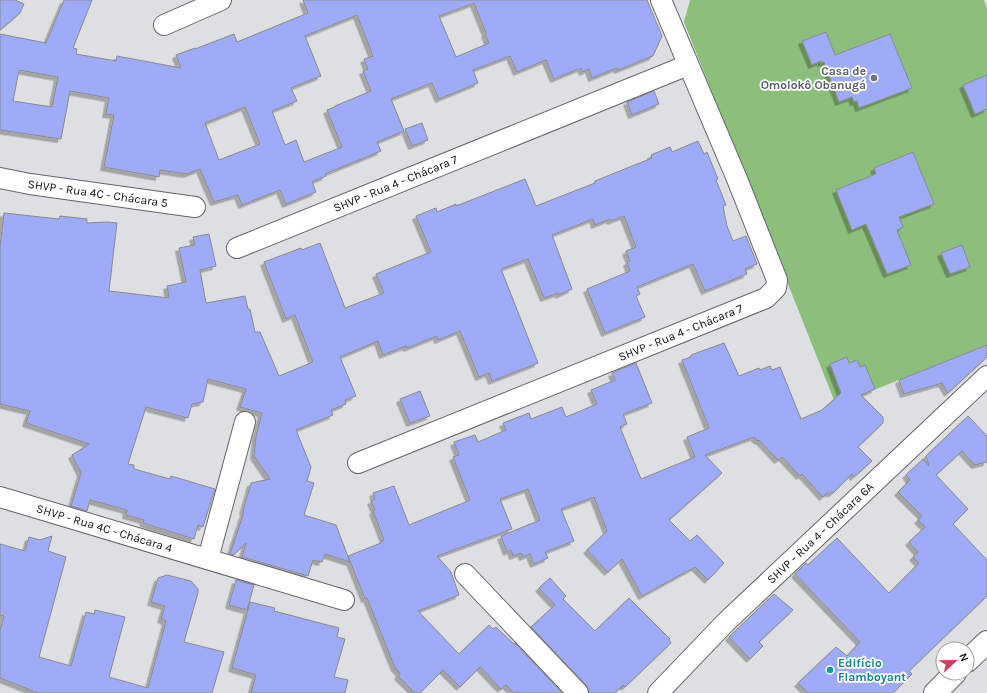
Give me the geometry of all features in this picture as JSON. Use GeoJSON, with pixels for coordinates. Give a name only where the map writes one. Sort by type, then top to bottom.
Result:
{"type":"FeatureCollection","features":[{"type":"Feature","properties":{"kind":"street"},"geometry":{"type":"LineString","coordinates":[[164,25],[221,0]]}},
{"type":"Feature","properties":{"kind":"street","name":"SHVP - Rua 4 - Chácara 7"},"geometry":{"type":"LineString","coordinates":[[358,463],[766,298],[776,288],[777,280],[737,179],[662,0]]}},
{"type":"Feature","properties":{"kind":"street","name":"SHVP - Rua 4 - Chácara 7"},"geometry":{"type":"LineString","coordinates":[[237,248],[688,64]]}},
{"type":"Feature","properties":{"kind":"street","name":"SHVP - Rua 4C - Chácara 5"},"geometry":{"type":"LineString","coordinates":[[0,178],[30,184],[196,207]]}},
{"type":"Feature","properties":{"kind":"street","name":"SHVP - Rua 4 - Chácara 6A"},"geometry":{"type":"LineString","coordinates":[[658,693],[726,622],[987,376]]}},
{"type":"Feature","properties":{"kind":"street"},"geometry":{"type":"LineString","coordinates":[[208,560],[245,422]]}},
{"type":"Feature","properties":{"kind":"street","name":"SHVP - Rua 4C - Chácara 4"},"geometry":{"type":"LineString","coordinates":[[0,497],[344,600]]}},
{"type":"Feature","properties":{"kind":"street"},"geometry":{"type":"LineString","coordinates":[[465,574],[578,693]]}},
{"type":"Feature","properties":{"kind":"street"},"geometry":{"type":"LineString","coordinates":[[975,653],[987,642]]}},
{"type":"Feature","properties":{"kind":"street"},"geometry":{"type":"LineString","coordinates":[[935,693],[947,681]]}},
{"type":"Feature","properties":{"kind":"green space"},"geometry":{"type":"Polygon","coordinates":[[[690,0],[984,0],[987,8],[987,345],[836,405],[684,22],[690,0]]]}},
{"type":"Feature","properties":{"kind":"building"},"geometry":{"type":"Polygon","coordinates":[[[0,0],[15,0],[24,4],[20,13],[0,30],[0,0]]]}},
{"type":"Feature","properties":{"kind":"building"},"geometry":{"type":"Polygon","coordinates":[[[64,0],[92,0],[73,48],[77,49],[76,54],[116,61],[117,56],[181,68],[176,55],[234,34],[237,42],[308,13],[303,0],[647,0],[662,36],[653,56],[618,70],[617,68],[592,78],[589,69],[583,72],[581,68],[554,79],[546,60],[517,72],[510,56],[473,70],[478,83],[439,99],[432,83],[391,99],[404,131],[377,142],[381,151],[325,174],[326,176],[312,182],[316,192],[286,204],[280,190],[242,205],[238,195],[214,202],[200,169],[187,174],[160,170],[159,177],[104,167],[114,115],[106,114],[109,98],[70,91],[61,139],[0,130],[0,34],[46,43],[64,0]],[[474,3],[439,16],[456,57],[489,43],[474,3]],[[357,15],[305,36],[321,76],[291,88],[297,101],[272,111],[285,145],[296,140],[304,162],[342,147],[327,110],[371,91],[363,71],[368,69],[364,59],[373,56],[357,15]],[[19,70],[13,101],[52,107],[58,77],[19,70]],[[245,107],[205,123],[219,160],[260,144],[245,107]]]}},
{"type":"Feature","properties":{"kind":"building"},"geometry":{"type":"Polygon","coordinates":[[[826,32],[835,55],[890,34],[912,88],[859,108],[857,101],[854,102],[852,97],[839,102],[824,62],[821,63],[821,61],[812,65],[802,41],[826,32]]]}},
{"type":"Feature","properties":{"kind":"building"},"geometry":{"type":"Polygon","coordinates":[[[987,75],[987,109],[975,114],[963,85],[987,75]]]}},
{"type":"Feature","properties":{"kind":"building"},"geometry":{"type":"Polygon","coordinates":[[[654,91],[659,104],[632,115],[627,102],[654,91]]]}},
{"type":"Feature","properties":{"kind":"building"},"geometry":{"type":"Polygon","coordinates":[[[422,123],[428,140],[412,146],[405,129],[422,123]]]}},
{"type":"Feature","properties":{"kind":"building"},"geometry":{"type":"Polygon","coordinates":[[[698,141],[704,154],[707,152],[718,179],[716,180],[726,205],[723,206],[727,226],[733,241],[746,236],[757,264],[745,269],[747,274],[705,291],[693,264],[637,287],[640,294],[636,296],[645,317],[605,333],[587,289],[630,271],[627,262],[630,261],[626,251],[636,247],[624,216],[611,221],[610,219],[595,225],[593,219],[552,235],[572,289],[559,295],[558,293],[544,298],[528,259],[501,269],[538,363],[492,381],[489,373],[479,377],[460,331],[438,340],[437,336],[407,348],[406,346],[383,355],[378,341],[340,357],[356,396],[345,400],[346,404],[331,410],[333,415],[296,430],[311,467],[307,481],[314,483],[304,515],[336,525],[350,562],[325,554],[322,562],[313,560],[308,576],[242,557],[246,543],[233,555],[230,554],[244,512],[243,511],[251,483],[270,479],[254,456],[256,436],[262,413],[240,407],[246,389],[208,379],[203,402],[192,404],[188,418],[146,407],[128,464],[134,465],[134,469],[170,479],[171,476],[215,489],[203,527],[198,525],[194,539],[143,523],[144,520],[126,515],[127,510],[90,500],[87,511],[71,506],[81,473],[72,455],[89,444],[26,423],[30,411],[0,404],[0,247],[4,213],[59,219],[60,216],[87,219],[87,223],[117,223],[109,291],[169,298],[167,286],[186,282],[179,248],[195,245],[193,237],[209,234],[216,266],[200,270],[206,303],[245,296],[248,309],[250,309],[255,332],[260,332],[279,376],[313,362],[295,315],[286,319],[264,262],[301,248],[302,250],[320,243],[345,308],[384,293],[376,274],[431,252],[416,216],[436,208],[437,212],[456,204],[456,206],[525,179],[536,206],[595,183],[595,181],[652,158],[651,155],[670,147],[672,152],[698,141]]]}},
{"type":"Feature","properties":{"kind":"building"},"geometry":{"type":"Polygon","coordinates":[[[913,152],[934,204],[899,217],[903,227],[897,230],[911,265],[887,274],[866,224],[852,230],[836,190],[876,174],[874,168],[913,152]]]}},
{"type":"Feature","properties":{"kind":"building"},"geometry":{"type":"Polygon","coordinates":[[[962,245],[970,267],[950,274],[941,253],[962,245]]]}},
{"type":"Feature","properties":{"kind":"building"},"geometry":{"type":"Polygon","coordinates":[[[724,343],[739,376],[759,368],[760,370],[770,366],[772,370],[780,367],[801,419],[822,410],[841,393],[830,364],[847,357],[849,363],[857,360],[860,367],[865,365],[875,389],[861,395],[883,417],[883,423],[858,447],[872,461],[854,477],[852,474],[833,493],[827,493],[823,497],[802,474],[800,476],[782,457],[778,460],[759,440],[758,441],[754,437],[705,455],[722,473],[669,520],[690,541],[697,535],[724,563],[708,580],[695,567],[642,596],[622,559],[608,572],[587,550],[607,531],[594,497],[561,509],[574,541],[545,552],[548,558],[534,564],[530,554],[523,557],[521,553],[513,556],[511,550],[507,552],[501,536],[540,520],[528,489],[500,499],[512,529],[437,556],[451,572],[459,595],[418,611],[459,654],[489,625],[493,629],[496,627],[514,644],[515,643],[562,693],[514,693],[506,685],[501,689],[480,667],[460,687],[443,670],[420,693],[415,693],[398,676],[400,673],[395,668],[367,598],[365,599],[348,556],[381,543],[381,541],[384,540],[373,511],[375,510],[371,501],[375,499],[373,493],[394,486],[409,525],[468,501],[470,500],[453,457],[459,455],[454,442],[475,435],[478,442],[506,430],[503,423],[529,413],[531,419],[562,407],[566,417],[597,404],[591,390],[615,380],[612,373],[636,363],[652,403],[623,414],[627,424],[620,427],[641,479],[695,457],[687,437],[709,428],[682,360],[691,357],[691,355],[724,343]]]}},
{"type":"Feature","properties":{"kind":"building"},"geometry":{"type":"Polygon","coordinates":[[[987,345],[987,357],[948,393],[942,383],[904,394],[899,380],[987,345]]]}},
{"type":"Feature","properties":{"kind":"building"},"geometry":{"type":"Polygon","coordinates":[[[420,391],[430,416],[410,423],[400,399],[420,391]]]}},
{"type":"Feature","properties":{"kind":"building"},"geometry":{"type":"Polygon","coordinates":[[[968,416],[987,436],[987,462],[975,465],[962,451],[936,475],[968,509],[953,524],[987,560],[987,596],[940,641],[935,641],[935,646],[909,671],[912,674],[893,693],[808,693],[798,683],[836,647],[847,656],[860,642],[795,574],[806,563],[808,565],[837,538],[889,593],[919,563],[913,557],[918,552],[909,542],[925,527],[918,520],[922,516],[898,492],[910,480],[906,475],[923,459],[929,466],[926,456],[968,416]]]}},
{"type":"Feature","properties":{"kind":"building"},"geometry":{"type":"Polygon","coordinates":[[[52,536],[48,551],[66,557],[39,657],[71,666],[86,612],[94,614],[95,610],[125,617],[109,677],[148,688],[166,621],[161,619],[165,606],[151,602],[158,578],[167,575],[191,581],[198,589],[184,642],[224,652],[212,693],[38,693],[0,678],[0,630],[4,616],[0,615],[0,544],[25,551],[29,537],[40,540],[52,536]]]}},
{"type":"Feature","properties":{"kind":"building"},"geometry":{"type":"Polygon","coordinates":[[[550,578],[566,596],[563,599],[595,631],[629,598],[670,639],[669,640],[671,643],[625,687],[623,685],[615,693],[589,693],[586,685],[531,627],[555,605],[539,588],[550,578]]]}},
{"type":"Feature","properties":{"kind":"building"},"geometry":{"type":"Polygon","coordinates":[[[236,580],[254,585],[247,610],[229,605],[236,580]]]}},
{"type":"Feature","properties":{"kind":"building"},"geometry":{"type":"Polygon","coordinates":[[[774,594],[793,610],[759,642],[763,646],[750,659],[729,637],[774,594]]]}},
{"type":"Feature","properties":{"kind":"building"},"geometry":{"type":"Polygon","coordinates":[[[250,602],[275,608],[274,611],[339,628],[337,637],[345,639],[334,677],[348,680],[345,693],[251,693],[256,675],[232,668],[250,602]]]}},
{"type":"Feature","properties":{"kind":"place","name":"Casa de Omolokô Obanugá"},"geometry":{"type":"Point","coordinates":[874,78]}},
{"type":"Feature","properties":{"kind":"place","name":"Edifício Flamboyant"},"geometry":{"type":"Point","coordinates":[830,670]}}]}
